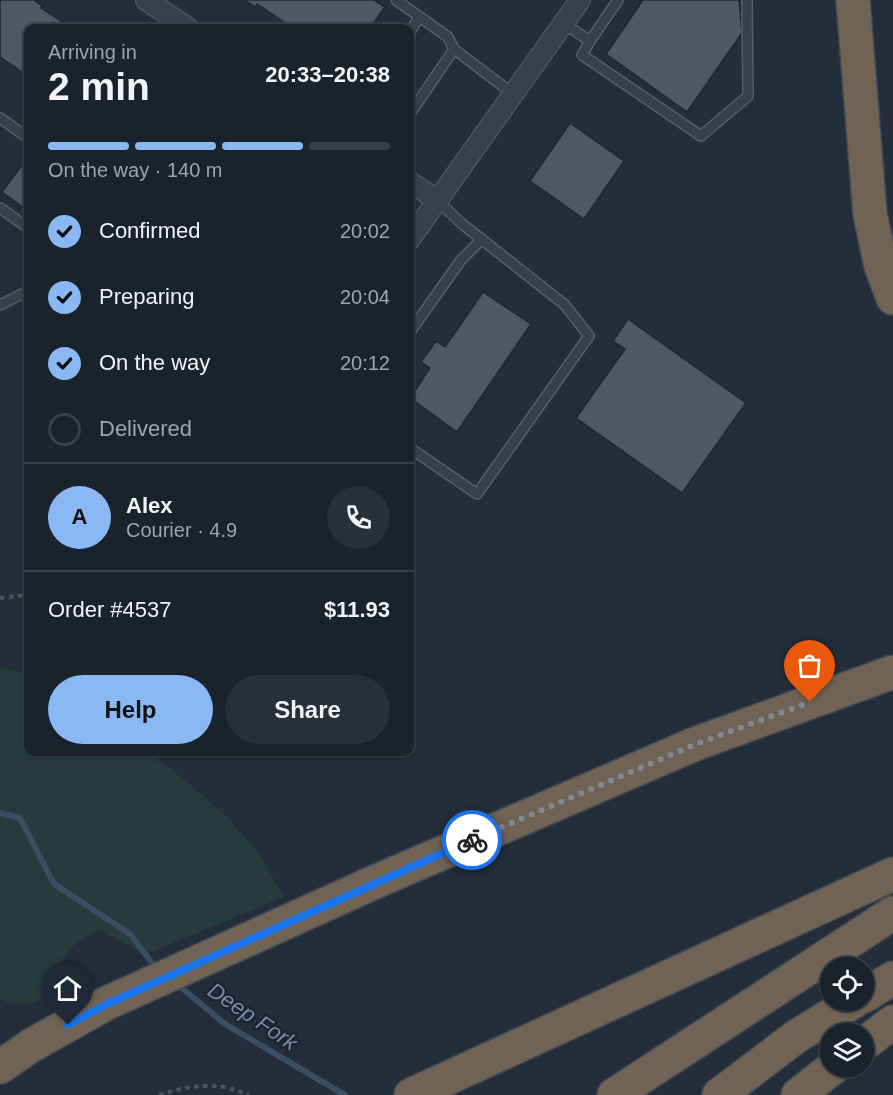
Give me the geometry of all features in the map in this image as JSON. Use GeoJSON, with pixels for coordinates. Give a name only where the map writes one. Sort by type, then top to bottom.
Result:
{"type":"FeatureCollection","features":[{"type":"Feature","properties":{"kind":"highway"},"geometry":{"type":"LineString","coordinates":[[853,0],[870,214],[881,266],[893,298]]}},
{"type":"Feature","properties":{"kind":"highway"},"geometry":{"type":"LineString","coordinates":[[0,1067],[32,1045],[105,1005],[377,881],[696,744],[893,672]]}},
{"type":"Feature","properties":{"kind":"highway"},"geometry":{"type":"LineString","coordinates":[[411,1095],[893,874]]}},
{"type":"Feature","properties":{"kind":"highway"},"geometry":{"type":"LineString","coordinates":[[614,1095],[893,913]]}},
{"type":"Feature","properties":{"kind":"highway"},"geometry":{"type":"LineString","coordinates":[[874,990],[893,978]]}},
{"type":"Feature","properties":{"kind":"highway"},"geometry":{"type":"LineString","coordinates":[[718,1095],[797,1036],[838,1011]]}},
{"type":"Feature","properties":{"kind":"highway"},"geometry":{"type":"LineString","coordinates":[[874,1036],[893,1022]]}},
{"type":"Feature","properties":{"kind":"highway"},"geometry":{"type":"LineString","coordinates":[[798,1095],[821,1077]]}},
{"type":"Feature","properties":{"kind":"street"},"geometry":{"type":"LineString","coordinates":[[146,0],[182,24]]}},
{"type":"Feature","properties":{"kind":"street"},"geometry":{"type":"LineString","coordinates":[[414,233],[580,0]]}},
{"type":"Feature","properties":{"kind":"street"},"geometry":{"type":"LineString","coordinates":[[414,185],[437,200]]}},
{"type":"Feature","properties":{"kind":"lane"},"geometry":{"type":"LineString","coordinates":[[396,0],[448,37],[454,49],[513,94]]}},
{"type":"Feature","properties":{"kind":"lane"},"geometry":{"type":"LineString","coordinates":[[618,0],[582,55],[701,136],[747,96],[747,0]]}},
{"type":"Feature","properties":{"kind":"lane"},"geometry":{"type":"LineString","coordinates":[[414,25],[419,17]]}},
{"type":"Feature","properties":{"kind":"lane"},"geometry":{"type":"LineString","coordinates":[[563,23],[590,41]]}},
{"type":"Feature","properties":{"kind":"lane"},"geometry":{"type":"LineString","coordinates":[[414,108],[454,49]]}},
{"type":"Feature","properties":{"kind":"lane"},"geometry":{"type":"LineString","coordinates":[[0,118],[24,135]]}},
{"type":"Feature","properties":{"kind":"lane"},"geometry":{"type":"LineString","coordinates":[[414,451],[477,494],[589,336],[565,305],[437,200]]}},
{"type":"Feature","properties":{"kind":"lane"},"geometry":{"type":"LineString","coordinates":[[0,208],[24,225]]}},
{"type":"Feature","properties":{"kind":"lane"},"geometry":{"type":"LineString","coordinates":[[414,326],[461,260],[482,239]]}},
{"type":"Feature","properties":{"kind":"lane"},"geometry":{"type":"LineString","coordinates":[[0,305],[24,293]]}},
{"type":"Feature","properties":{"kind":"path"},"geometry":{"type":"LineString","coordinates":[[0,598],[24,595]]}},
{"type":"Feature","properties":{"kind":"path"},"geometry":{"type":"LineString","coordinates":[[159,1095],[204,1084],[232,1088],[249,1095]]}},
{"type":"Feature","properties":{"kind":"green space"},"geometry":{"type":"Polygon","coordinates":[[[0,667],[24,673],[24,756],[152,756],[190,785],[234,825],[257,852],[284,897],[144,955],[99,929],[70,948],[60,964],[60,984],[46,996],[26,1005],[0,999],[0,667]]]}},
{"type":"Feature","properties":{"kind":"building"},"geometry":{"type":"Polygon","coordinates":[[[0,0],[34,0],[42,6],[41,8],[66,24],[24,24],[24,73],[0,57],[0,0]]]}},
{"type":"Feature","properties":{"kind":"building"},"geometry":{"type":"Polygon","coordinates":[[[245,0],[374,0],[385,7],[373,24],[287,24],[257,4],[255,7],[245,0]]]}},
{"type":"Feature","properties":{"kind":"building"},"geometry":{"type":"Polygon","coordinates":[[[643,0],[739,0],[742,33],[687,112],[606,54],[643,0]]]}},
{"type":"Feature","properties":{"kind":"building"},"geometry":{"type":"Polygon","coordinates":[[[570,123],[624,161],[584,219],[530,181],[570,123]]]}},
{"type":"Feature","properties":{"kind":"building"},"geometry":{"type":"Polygon","coordinates":[[[24,162],[24,208],[2,192],[24,162]]]}},
{"type":"Feature","properties":{"kind":"building"},"geometry":{"type":"Polygon","coordinates":[[[483,292],[531,324],[457,432],[414,401],[414,392],[430,368],[421,362],[436,341],[445,347],[483,292]]]}},
{"type":"Feature","properties":{"kind":"building"},"geometry":{"type":"Polygon","coordinates":[[[628,319],[746,403],[682,493],[576,418],[625,349],[613,341],[628,319]]]}},
{"type":"Feature","properties":{"kind":"waterway","name":"Deep Fork"},"geometry":{"type":"LineString","coordinates":[[0,813],[20,818],[54,884],[130,934],[159,969]]}},
{"type":"Feature","properties":{"kind":"waterway","name":"Deep Fork"},"geometry":{"type":"LineString","coordinates":[[176,983],[225,1024],[345,1095]]}},
{"type":"Feature","properties":{"kind":"way so far"},"geometry":{"type":"LineString","coordinates":[[472,840],[696,744],[810,702]]}},
{"type":"Feature","properties":{"kind":"route"},"geometry":{"type":"LineString","coordinates":[[68,1025],[105,1005],[472,840]]}}]}
